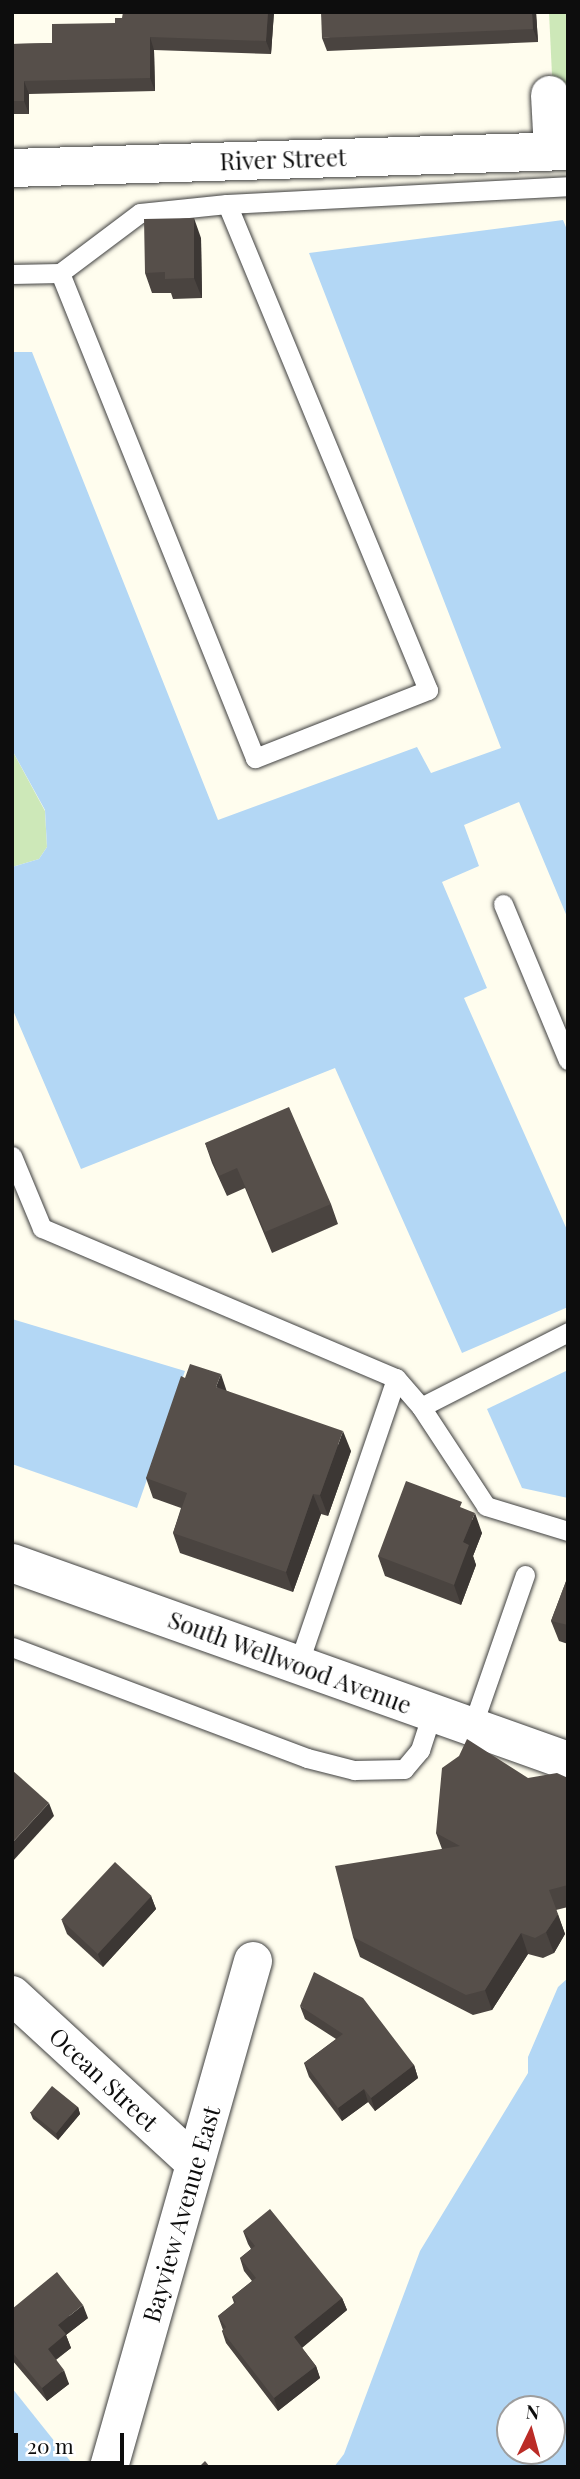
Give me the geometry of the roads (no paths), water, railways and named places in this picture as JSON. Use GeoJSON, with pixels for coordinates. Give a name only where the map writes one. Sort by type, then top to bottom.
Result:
{"type":"FeatureCollection","features":[{"type":"Feature","properties":{"kind":"street","name":"River Street"},"geometry":{"type":"LineString","coordinates":[[12,168],[560,151],[557,104]]}},
{"type":"Feature","properties":{"kind":"street","name":"South Wellwood Avenue"},"geometry":{"type":"LineString","coordinates":[[12,1563],[568,1761]]}},
{"type":"Feature","properties":{"kind":"street","name":"Bayview Avenue East"},"geometry":{"type":"LineString","coordinates":[[108,2467],[253,1961]]}},
{"type":"Feature","properties":{"kind":"street","name":"Ocean Street"},"geometry":{"type":"LineString","coordinates":[[12,1995],[195,2164]]}},
{"type":"Feature","properties":{"kind":"lane"},"geometry":{"type":"LineString","coordinates":[[12,274],[60,273],[140,213],[227,204],[568,186]]}},
{"type":"Feature","properties":{"kind":"lane"},"geometry":{"type":"LineString","coordinates":[[60,273],[255,758],[428,690],[227,204]]}},
{"type":"Feature","properties":{"kind":"lane"},"geometry":{"type":"LineString","coordinates":[[503,905],[568,1060]]}},
{"type":"Feature","properties":{"kind":"lane"},"geometry":{"type":"LineString","coordinates":[[12,1156],[42,1228],[396,1378],[421,1407],[486,1506],[568,1531]]}},
{"type":"Feature","properties":{"kind":"lane"},"geometry":{"type":"LineString","coordinates":[[421,1407],[568,1332]]}},
{"type":"Feature","properties":{"kind":"lane"},"geometry":{"type":"LineString","coordinates":[[298,1665],[396,1378]]}},
{"type":"Feature","properties":{"kind":"lane"},"geometry":{"type":"LineString","coordinates":[[472,1727],[525,1575]]}},
{"type":"Feature","properties":{"kind":"lane"},"geometry":{"type":"LineString","coordinates":[[12,1647],[307,1758],[354,1770],[404,1769],[421,1751],[432,1712]]}},
{"type":"Feature","properties":{"kind":"water"},"geometry":{"type":"Polygon","coordinates":[[[563,220],[568,232],[568,919],[519,802],[464,825],[479,866],[442,882],[487,988],[464,998],[568,1232],[568,1307],[462,1353],[335,1068],[81,1169],[12,1008],[12,867],[39,859],[47,847],[45,810],[12,750],[12,352],[32,352],[218,820],[417,747],[431,773],[501,748],[309,253],[563,220]]]}},
{"type":"Feature","properties":{"kind":"water"},"geometry":{"type":"Polygon","coordinates":[[[12,1319],[185,1371],[137,1508],[12,1464],[12,1319]]]}},
{"type":"Feature","properties":{"kind":"water"},"geometry":{"type":"Polygon","coordinates":[[[568,1370],[568,1498],[522,1488],[487,1409],[568,1370]]]}},
{"type":"Feature","properties":{"kind":"water"},"geometry":{"type":"Polygon","coordinates":[[[568,1978],[568,2467],[334,2467],[344,2454],[420,2251],[528,2073],[528,2057],[558,1987],[568,1978]]]}},
{"type":"Feature","properties":{"kind":"water"},"geometry":{"type":"Polygon","coordinates":[[[12,2388],[75,2467],[12,2467],[12,2388]]]}}]}
